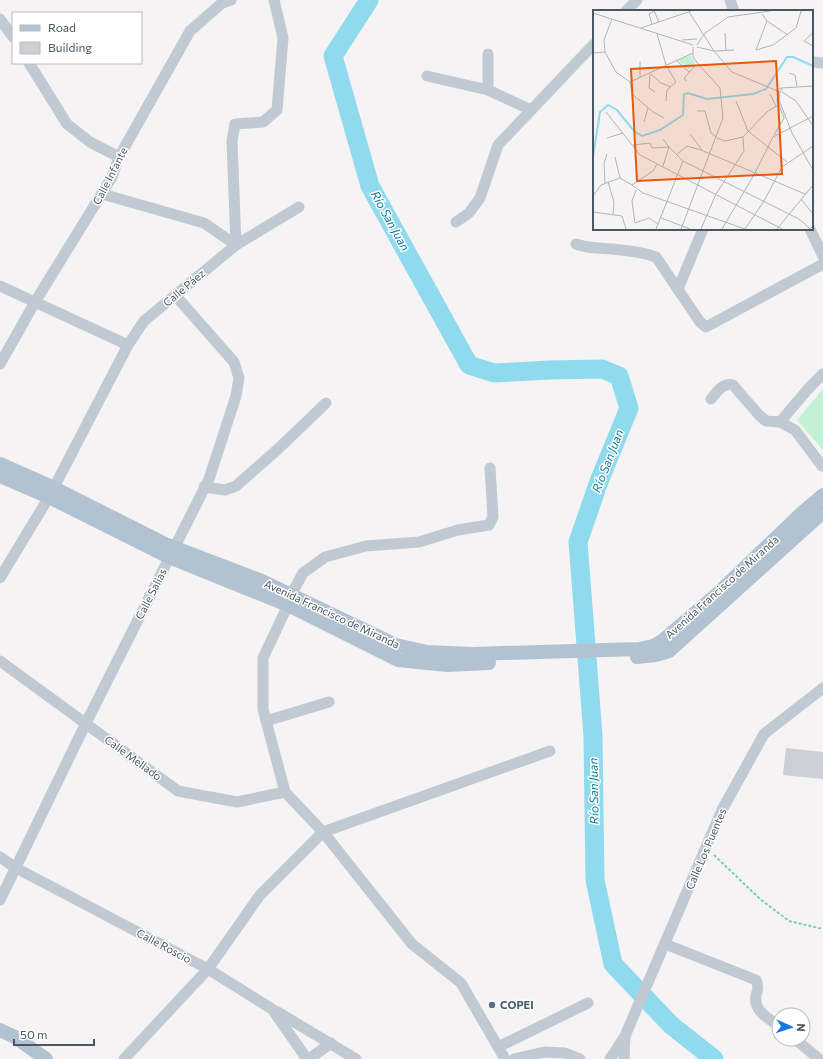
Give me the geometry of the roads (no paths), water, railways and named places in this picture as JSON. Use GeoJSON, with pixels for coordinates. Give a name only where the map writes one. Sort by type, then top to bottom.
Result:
{"type":"FeatureCollection","features":[{"type":"Feature","properties":{"kind":"main road","name":"Avenida Francisco de Miranda"},"geometry":{"type":"LineString","coordinates":[[0,464],[52,493],[172,552],[290,600],[398,660],[447,665],[536,656],[641,653],[656,656],[669,651],[823,512]]}},
{"type":"Feature","properties":{"kind":"main road","name":"Avenida Francisco de Miranda"},"geometry":{"type":"LineString","coordinates":[[0,476],[52,493]]}},
{"type":"Feature","properties":{"kind":"main road","name":"Avenida Francisco de Miranda"},"geometry":{"type":"LineString","coordinates":[[641,653],[662,641],[715,596],[823,495]]}},
{"type":"Feature","properties":{"kind":"main road"},"geometry":{"type":"LineString","coordinates":[[0,1030],[15,1037],[46,1059]]}},
{"type":"Feature","properties":{"kind":"street","name":"Calle Infante"},"geometry":{"type":"LineString","coordinates":[[0,364],[112,177],[119,157],[190,31],[222,3],[231,0]]}},
{"type":"Feature","properties":{"kind":"street"},"geometry":{"type":"LineString","coordinates":[[236,245],[232,142],[235,124],[263,122],[277,110],[280,93],[283,38],[274,0]]}},
{"type":"Feature","properties":{"kind":"street"},"geometry":{"type":"LineString","coordinates":[[627,10],[637,0]]}},
{"type":"Feature","properties":{"kind":"street"},"geometry":{"type":"LineString","coordinates":[[730,0],[734,10]]}},
{"type":"Feature","properties":{"kind":"street"},"geometry":{"type":"LineString","coordinates":[[0,19],[12,36]]}},
{"type":"Feature","properties":{"kind":"street"},"geometry":{"type":"LineString","coordinates":[[456,222],[469,213],[480,198],[498,145],[593,45]]}},
{"type":"Feature","properties":{"kind":"street"},"geometry":{"type":"LineString","coordinates":[[488,54],[488,90]]}},
{"type":"Feature","properties":{"kind":"street"},"geometry":{"type":"LineString","coordinates":[[813,62],[823,63]]}},
{"type":"Feature","properties":{"kind":"street"},"geometry":{"type":"LineString","coordinates":[[30,64],[67,124],[90,142],[119,157]]}},
{"type":"Feature","properties":{"kind":"street"},"geometry":{"type":"LineString","coordinates":[[427,76],[488,90],[530,110]]}},
{"type":"Feature","properties":{"kind":"street"},"geometry":{"type":"LineString","coordinates":[[102,194],[204,223],[236,245]]}},
{"type":"Feature","properties":{"kind":"street","name":"Calle Páez"},"geometry":{"type":"LineString","coordinates":[[0,578],[52,493],[128,346],[144,321],[236,245],[299,207]]}},
{"type":"Feature","properties":{"kind":"street"},"geometry":{"type":"LineString","coordinates":[[678,289],[702,230]]}},
{"type":"Feature","properties":{"kind":"street"},"geometry":{"type":"LineString","coordinates":[[810,230],[823,256]]}},
{"type":"Feature","properties":{"kind":"street"},"geometry":{"type":"LineString","coordinates":[[576,244],[585,248],[613,249],[656,257],[700,322],[706,327],[823,264]]}},
{"type":"Feature","properties":{"kind":"street"},"geometry":{"type":"LineString","coordinates":[[0,286],[128,346]]}},
{"type":"Feature","properties":{"kind":"street","name":"Calle Salias"},"geometry":{"type":"LineString","coordinates":[[0,900],[86,723],[209,479],[236,396],[239,378],[234,362],[175,295]]}},
{"type":"Feature","properties":{"kind":"street"},"geometry":{"type":"LineString","coordinates":[[780,422],[823,374]]}},
{"type":"Feature","properties":{"kind":"street"},"geometry":{"type":"LineString","coordinates":[[710,399],[724,385],[728,384],[733,386],[766,421],[780,422],[795,430],[822,466]]}},
{"type":"Feature","properties":{"kind":"street"},"geometry":{"type":"LineString","coordinates":[[204,487],[225,490],[236,486],[278,449],[326,403]]}},
{"type":"Feature","properties":{"kind":"street"},"geometry":{"type":"LineString","coordinates":[[490,468],[493,517],[489,525],[458,530],[419,542],[366,546],[325,557],[303,573],[264,658],[263,709],[285,792],[323,832],[412,944],[461,983],[505,1059]]}},
{"type":"Feature","properties":{"kind":"street","name":"Calle Mellado"},"geometry":{"type":"LineString","coordinates":[[0,661],[178,791],[237,802],[285,792]]}},
{"type":"Feature","properties":{"kind":"street","name":"Calle Los Puentes"},"geometry":{"type":"LineString","coordinates":[[625,1036],[722,810],[764,734],[823,688]]}},
{"type":"Feature","properties":{"kind":"street"},"geometry":{"type":"LineString","coordinates":[[266,721],[330,702]]}},
{"type":"Feature","properties":{"kind":"street"},"geometry":{"type":"LineString","coordinates":[[124,1059],[208,969],[260,895],[323,832],[550,751]]}},
{"type":"Feature","properties":{"kind":"street","name":"Calle Roscio"},"geometry":{"type":"LineString","coordinates":[[0,857],[16,868],[208,969],[272,1009],[308,1059]]}},
{"type":"Feature","properties":{"kind":"street"},"geometry":{"type":"LineString","coordinates":[[665,944],[756,980],[758,987],[755,1000],[758,1009],[771,1020]]}},
{"type":"Feature","properties":{"kind":"street"},"geometry":{"type":"LineString","coordinates":[[498,1047],[588,1003]]}},
{"type":"Feature","properties":{"kind":"street"},"geometry":{"type":"LineString","coordinates":[[272,1009],[356,1059]]}},
{"type":"Feature","properties":{"kind":"street"},"geometry":{"type":"LineString","coordinates":[[610,1059],[625,1036]]}},
{"type":"Feature","properties":{"kind":"street"},"geometry":{"type":"LineString","coordinates":[[624,1059],[625,1036]]}},
{"type":"Feature","properties":{"kind":"street"},"geometry":{"type":"LineString","coordinates":[[308,1059],[331,1043]]}},
{"type":"Feature","properties":{"kind":"street"},"geometry":{"type":"LineString","coordinates":[[805,1047],[819,1059]]}},
{"type":"Feature","properties":{"kind":"street"},"geometry":{"type":"LineString","coordinates":[[514,1059],[544,1052],[565,1053],[580,1059]]}},
{"type":"Feature","properties":{"kind":"waterway","name":"Río San Juan"},"geometry":{"type":"LineString","coordinates":[[369,0],[333,56],[370,186],[469,365],[494,373],[602,369],[619,376],[629,408],[598,484],[578,542],[593,736],[595,880],[613,964],[671,1025],[714,1059]]}},
{"type":"Feature","properties":{"kind":"place","name":"COPEI"},"geometry":{"type":"Point","coordinates":[492,1005]}}]}
